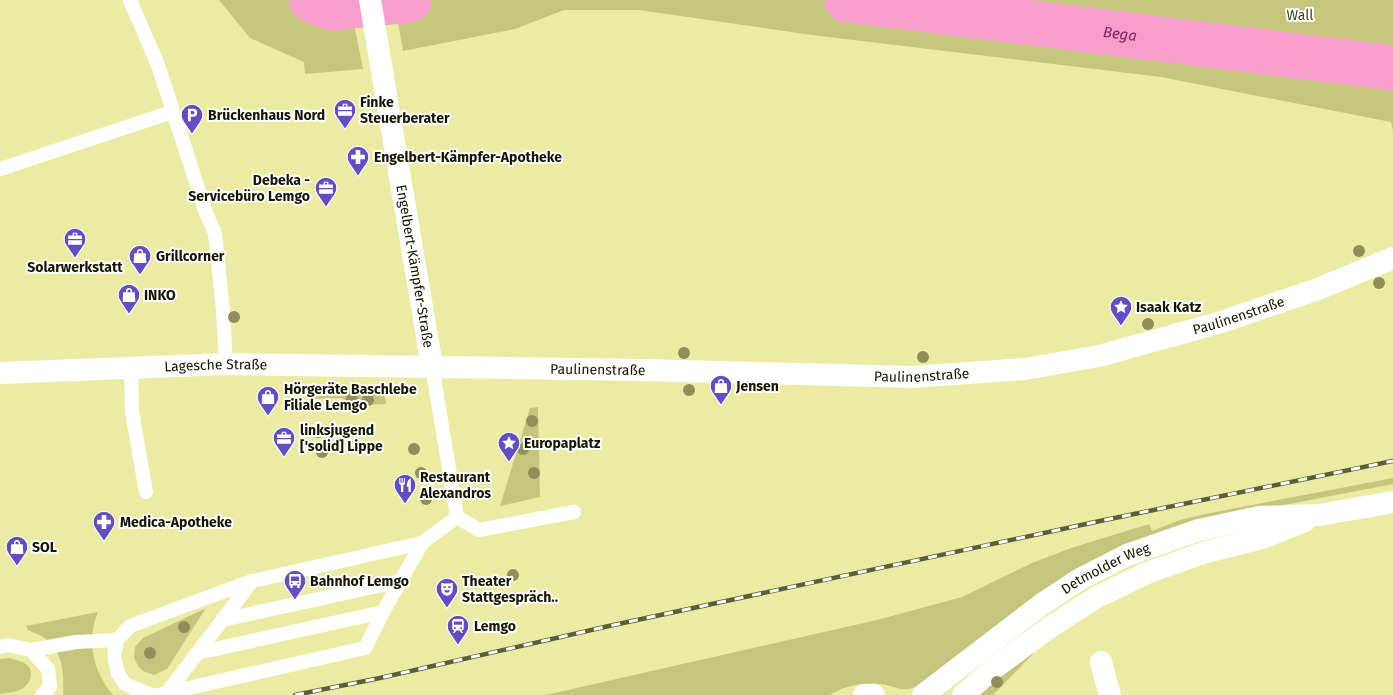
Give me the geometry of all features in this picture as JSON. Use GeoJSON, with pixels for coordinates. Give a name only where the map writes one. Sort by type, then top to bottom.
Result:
{"type":"FeatureCollection","features":[{"type":"Feature","properties":{"kind":"street","name":"Engelbert-Kämpfer-Straße"},"geometry":{"type":"LineString","coordinates":[[370,0],[432,366]]}},
{"type":"Feature","properties":{"kind":"street","name":"Paulinenstraße"},"geometry":{"type":"LineString","coordinates":[[432,366],[912,377],[1025,369],[1099,356],[1218,323],[1318,289],[1393,258]]}},
{"type":"Feature","properties":{"kind":"street","name":"Lagesche Straße"},"geometry":{"type":"LineString","coordinates":[[0,372],[131,366],[226,364],[432,366]]}},
{"type":"Feature","properties":{"kind":"street","name":"Detmolder Weg"},"geometry":{"type":"LineString","coordinates":[[922,695],[1042,604],[1080,578],[1127,556],[1199,530],[1252,519],[1319,515],[1393,502]]}},
{"type":"Feature","properties":{"kind":"street","name":"Detmolder Weg"},"geometry":{"type":"LineString","coordinates":[[963,695],[993,669],[1050,627],[1097,597],[1146,573],[1206,552],[1262,538],[1319,515]]}},
{"type":"Feature","properties":{"kind":"street"},"geometry":{"type":"LineString","coordinates":[[1101,662],[1110,695]]}},
{"type":"Feature","properties":{"kind":"street"},"geometry":{"type":"LineString","coordinates":[[864,695],[874,695]]}},
{"type":"Feature","properties":{"kind":"lane"},"geometry":{"type":"LineString","coordinates":[[130,0],[158,65],[172,112],[215,234],[223,310],[226,364]]}},
{"type":"Feature","properties":{"kind":"lane"},"geometry":{"type":"LineString","coordinates":[[0,169],[172,112]]}},
{"type":"Feature","properties":{"kind":"lane"},"geometry":{"type":"LineString","coordinates":[[131,366],[132,412],[146,492]]}},
{"type":"Feature","properties":{"kind":"lane"},"geometry":{"type":"LineString","coordinates":[[432,366],[457,516],[479,530],[574,512]]}},
{"type":"Feature","properties":{"kind":"lane"},"geometry":{"type":"LineString","coordinates":[[162,694],[365,648],[383,612],[422,543],[457,516]]}},
{"type":"Feature","properties":{"kind":"lane"},"geometry":{"type":"LineString","coordinates":[[151,695],[125,684],[118,673],[114,656],[117,640],[130,626],[252,581],[422,543]]}},
{"type":"Feature","properties":{"kind":"lane"},"geometry":{"type":"LineString","coordinates":[[162,694],[197,654],[252,581]]}},
{"type":"Feature","properties":{"kind":"lane"},"geometry":{"type":"LineString","coordinates":[[222,620],[400,581]]}},
{"type":"Feature","properties":{"kind":"lane"},"geometry":{"type":"LineString","coordinates":[[197,654],[383,612]]}},
{"type":"Feature","properties":{"kind":"lane"},"geometry":{"type":"LineString","coordinates":[[0,647],[8,646],[31,650],[76,642],[117,640]]}},
{"type":"Feature","properties":{"kind":"lane"},"geometry":{"type":"LineString","coordinates":[[31,650],[48,669],[50,686],[42,695]]}},
{"type":"Feature","properties":{"kind":"green space"},"geometry":{"type":"Polygon","coordinates":[[[219,0],[349,0],[363,69],[305,74],[304,62],[250,38],[219,0]]]}},
{"type":"Feature","properties":{"kind":"green space","name":"Wall"},"geometry":{"type":"Polygon","coordinates":[[[394,0],[1393,0],[1393,131],[1391,122],[1161,77],[812,35],[639,10],[564,10],[515,29],[403,51],[394,0]]]}},
{"type":"Feature","properties":{"kind":"green space"},"geometry":{"type":"Polygon","coordinates":[[[300,390],[376,391],[385,397],[386,404],[366,405],[353,408],[342,398],[308,399],[300,390]]]}},
{"type":"Feature","properties":{"kind":"green space"},"geometry":{"type":"Polygon","coordinates":[[[538,407],[540,497],[500,506],[530,408],[538,407]]]}},
{"type":"Feature","properties":{"kind":"green space"},"geometry":{"type":"Polygon","coordinates":[[[1393,478],[1393,484],[1193,524],[916,687],[902,689],[882,684],[869,683],[842,689],[830,695],[546,695],[877,620],[962,597],[1032,563],[1071,548],[1149,524],[1152,531],[1180,520],[1205,514],[1393,478]]]}},
{"type":"Feature","properties":{"kind":"green space"},"geometry":{"type":"Polygon","coordinates":[[[206,608],[167,669],[154,675],[143,671],[138,666],[134,658],[135,647],[143,638],[206,608]]]}},
{"type":"Feature","properties":{"kind":"green space"},"geometry":{"type":"Polygon","coordinates":[[[98,612],[92,634],[92,645],[96,666],[106,686],[113,695],[63,695],[63,672],[57,652],[45,638],[28,630],[26,626],[98,612]]]}},
{"type":"Feature","properties":{"kind":"green space"},"geometry":{"type":"Polygon","coordinates":[[[1031,649],[1034,653],[993,695],[974,695],[1031,649]]]}},
{"type":"Feature","properties":{"kind":"green space"},"geometry":{"type":"Polygon","coordinates":[[[9,658],[26,664],[29,667],[31,671],[30,679],[26,686],[22,689],[0,694],[0,659],[9,658]]]}},
{"type":"Feature","properties":{"kind":"waterway","name":"Bega"},"geometry":{"type":"LineString","coordinates":[[312,0],[332,8],[409,0]]}},
{"type":"Feature","properties":{"kind":"waterway","name":"Bega"},"geometry":{"type":"LineString","coordinates":[[847,0],[1393,68]]}},
{"type":"Feature","properties":{"kind":"railway"},"geometry":{"type":"LineString","coordinates":[[295,695],[380,678],[609,626],[1100,521],[1393,461]]}},
{"type":"Feature","properties":{"kind":"place","name":"Finke Steuerberater"},"geometry":{"type":"Point","coordinates":[345,130]}},
{"type":"Feature","properties":{"kind":"place","name":"Brückenhaus Nord"},"geometry":{"type":"Point","coordinates":[192,134]}},
{"type":"Feature","properties":{"kind":"place","name":"Engelbert-Kämpfer-Apotheke"},"geometry":{"type":"Point","coordinates":[358,176]}},
{"type":"Feature","properties":{"kind":"place","name":"Debeka - Servicebüro Lemgo"},"geometry":{"type":"Point","coordinates":[326,208]}},
{"type":"Feature","properties":{"kind":"place","name":"Solarwerkstatt"},"geometry":{"type":"Point","coordinates":[75,258]}},
{"type":"Feature","properties":{"kind":"place","name":"Grillcorner"},"geometry":{"type":"Point","coordinates":[140,276]}},
{"type":"Feature","properties":{"kind":"place","name":"INKO"},"geometry":{"type":"Point","coordinates":[129,314]}},
{"type":"Feature","properties":{"kind":"place","name":"Isaak Katz"},"geometry":{"type":"Point","coordinates":[1121,326]}},
{"type":"Feature","properties":{"kind":"place","name":"Jensen"},"geometry":{"type":"Point","coordinates":[721,406]}},
{"type":"Feature","properties":{"kind":"place","name":"Hörgeräte Baschlebe Filiale Lemgo"},"geometry":{"type":"Point","coordinates":[268,416]}},
{"type":"Feature","properties":{"kind":"place","name":"linksjugend ['solid] Lippe"},"geometry":{"type":"Point","coordinates":[284,458]}},
{"type":"Feature","properties":{"kind":"place","name":"Europaplatz"},"geometry":{"type":"Point","coordinates":[509,462]}},
{"type":"Feature","properties":{"kind":"place","name":"Restaurant Alexandros"},"geometry":{"type":"Point","coordinates":[405,504]}},
{"type":"Feature","properties":{"kind":"place","name":"Medica-Apotheke"},"geometry":{"type":"Point","coordinates":[104,542]}},
{"type":"Feature","properties":{"kind":"place","name":"SOL"},"geometry":{"type":"Point","coordinates":[17,566]}},
{"type":"Feature","properties":{"kind":"place","name":"Bahnhof Lemgo"},"geometry":{"type":"Point","coordinates":[295,600]}},
{"type":"Feature","properties":{"kind":"place","name":"Theater Stattgespräch.."},"geometry":{"type":"Point","coordinates":[447,608]}},
{"type":"Feature","properties":{"kind":"place","name":"Lemgo"},"geometry":{"type":"Point","coordinates":[458,646]}}]}
